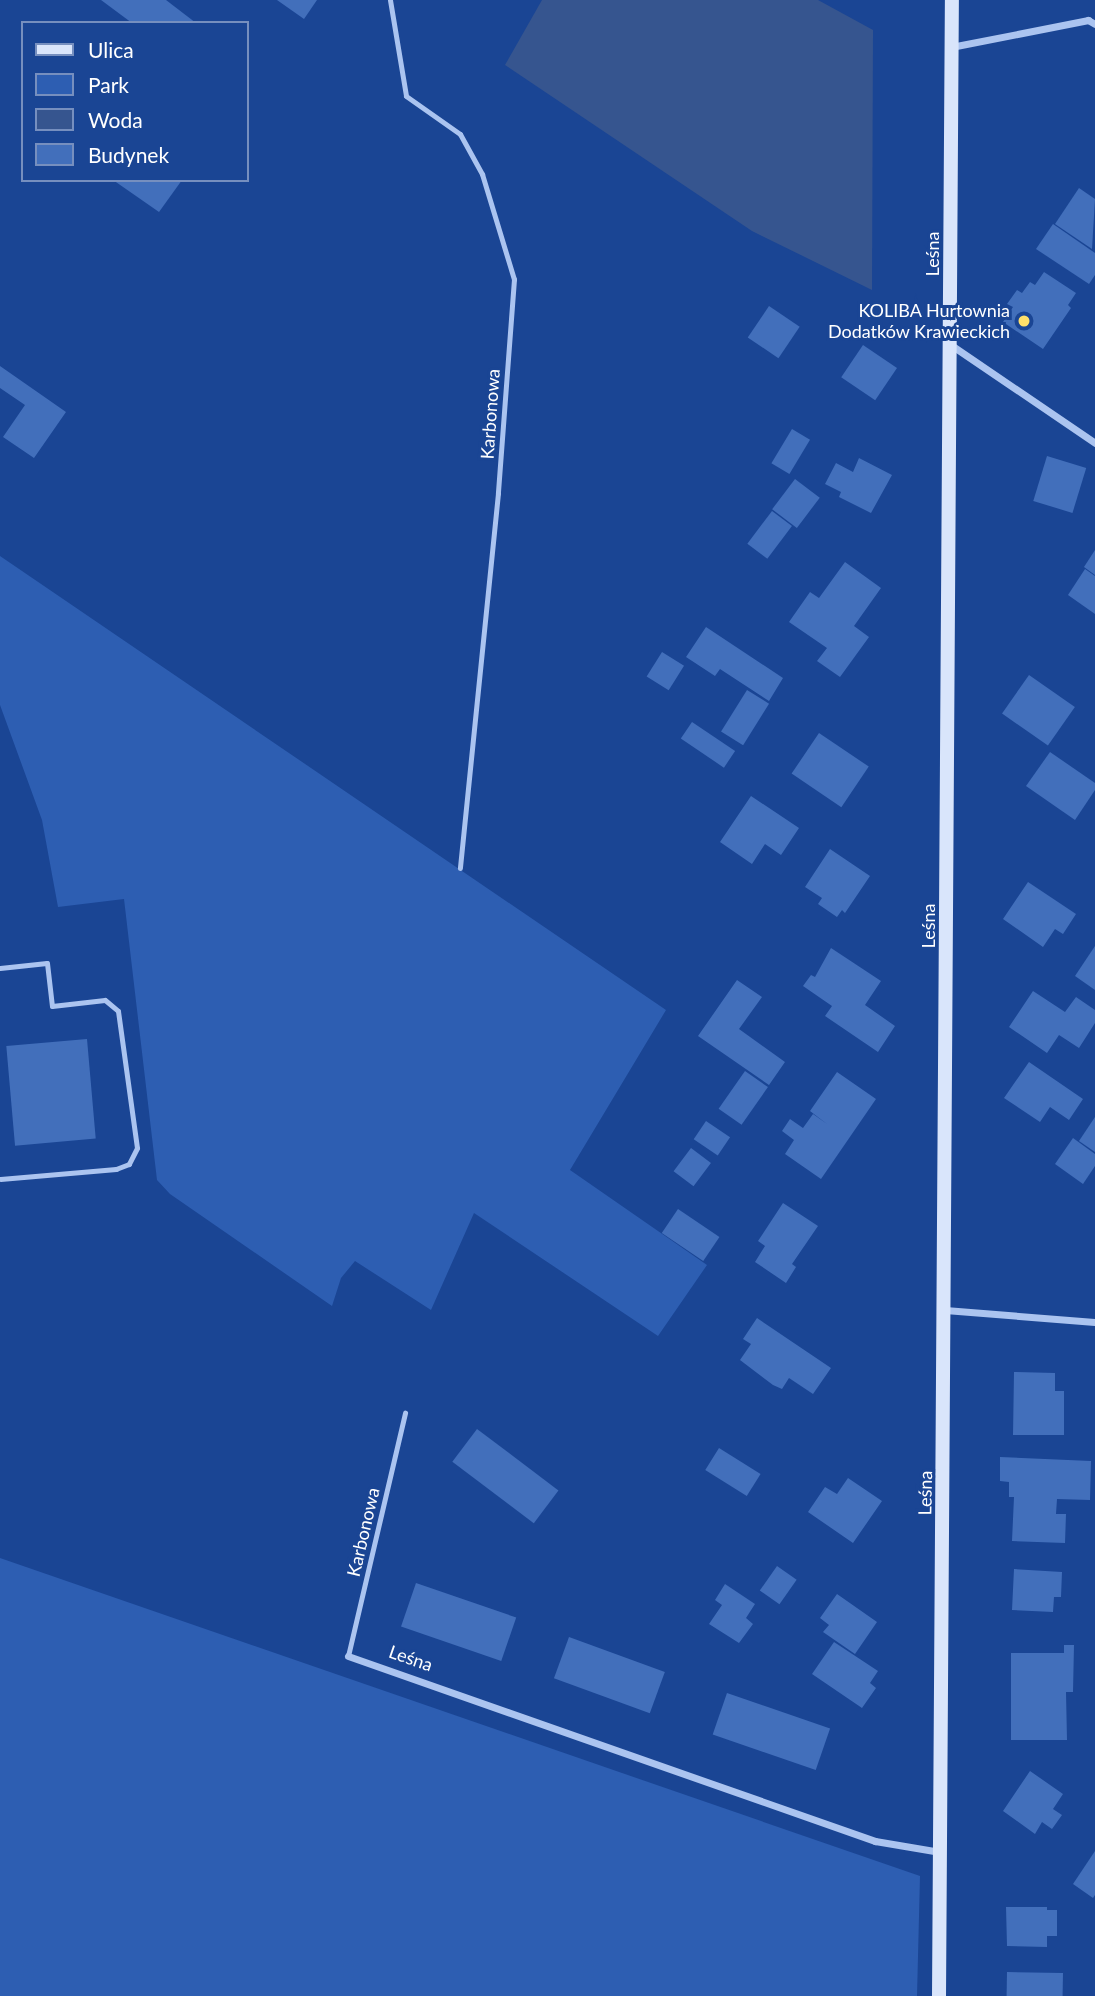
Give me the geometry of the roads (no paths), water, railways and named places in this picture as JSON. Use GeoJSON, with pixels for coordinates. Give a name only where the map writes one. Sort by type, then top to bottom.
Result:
{"type":"FeatureCollection","features":[{"type":"Feature","properties":{"kind":"street","name":"Leśna"},"geometry":{"type":"LineString","coordinates":[[939,1996],[946,1310],[952,0]]}},
{"type":"Feature","properties":{"kind":"street"},"geometry":{"type":"LineString","coordinates":[[951,47],[1088,20],[1095,24]]}},
{"type":"Feature","properties":{"kind":"street"},"geometry":{"type":"LineString","coordinates":[[951,345],[1095,443]]}},
{"type":"Feature","properties":{"kind":"street"},"geometry":{"type":"LineString","coordinates":[[946,1310],[1095,1322]]}},
{"type":"Feature","properties":{"kind":"street","name":"Leśna"},"geometry":{"type":"LineString","coordinates":[[348,1656],[875,1841],[941,1852]]}},
{"type":"Feature","properties":{"kind":"lane","name":"Karbonowa"},"geometry":{"type":"LineString","coordinates":[[390,0],[406,96],[460,134],[482,174],[514,279],[498,493],[460,868]]}},
{"type":"Feature","properties":{"kind":"lane"},"geometry":{"type":"LineString","coordinates":[[0,968],[47,963],[52,1006],[106,1000],[118,1011],[137,1148],[130,1164],[116,1169],[0,1179]]}},
{"type":"Feature","properties":{"kind":"lane","name":"Karbonowa"},"geometry":{"type":"LineString","coordinates":[[348,1656],[405,1413]]}},
{"type":"Feature","properties":{"kind":"water"},"geometry":{"type":"Polygon","coordinates":[[[542,0],[818,0],[873,30],[872,290],[752,231],[505,65],[542,0]]]}},
{"type":"Feature","properties":{"kind":"place","name":"KOLIBA Hurtownia Dodatków Krawieckich"},"geometry":{"type":"Point","coordinates":[1024,321]}}]}
